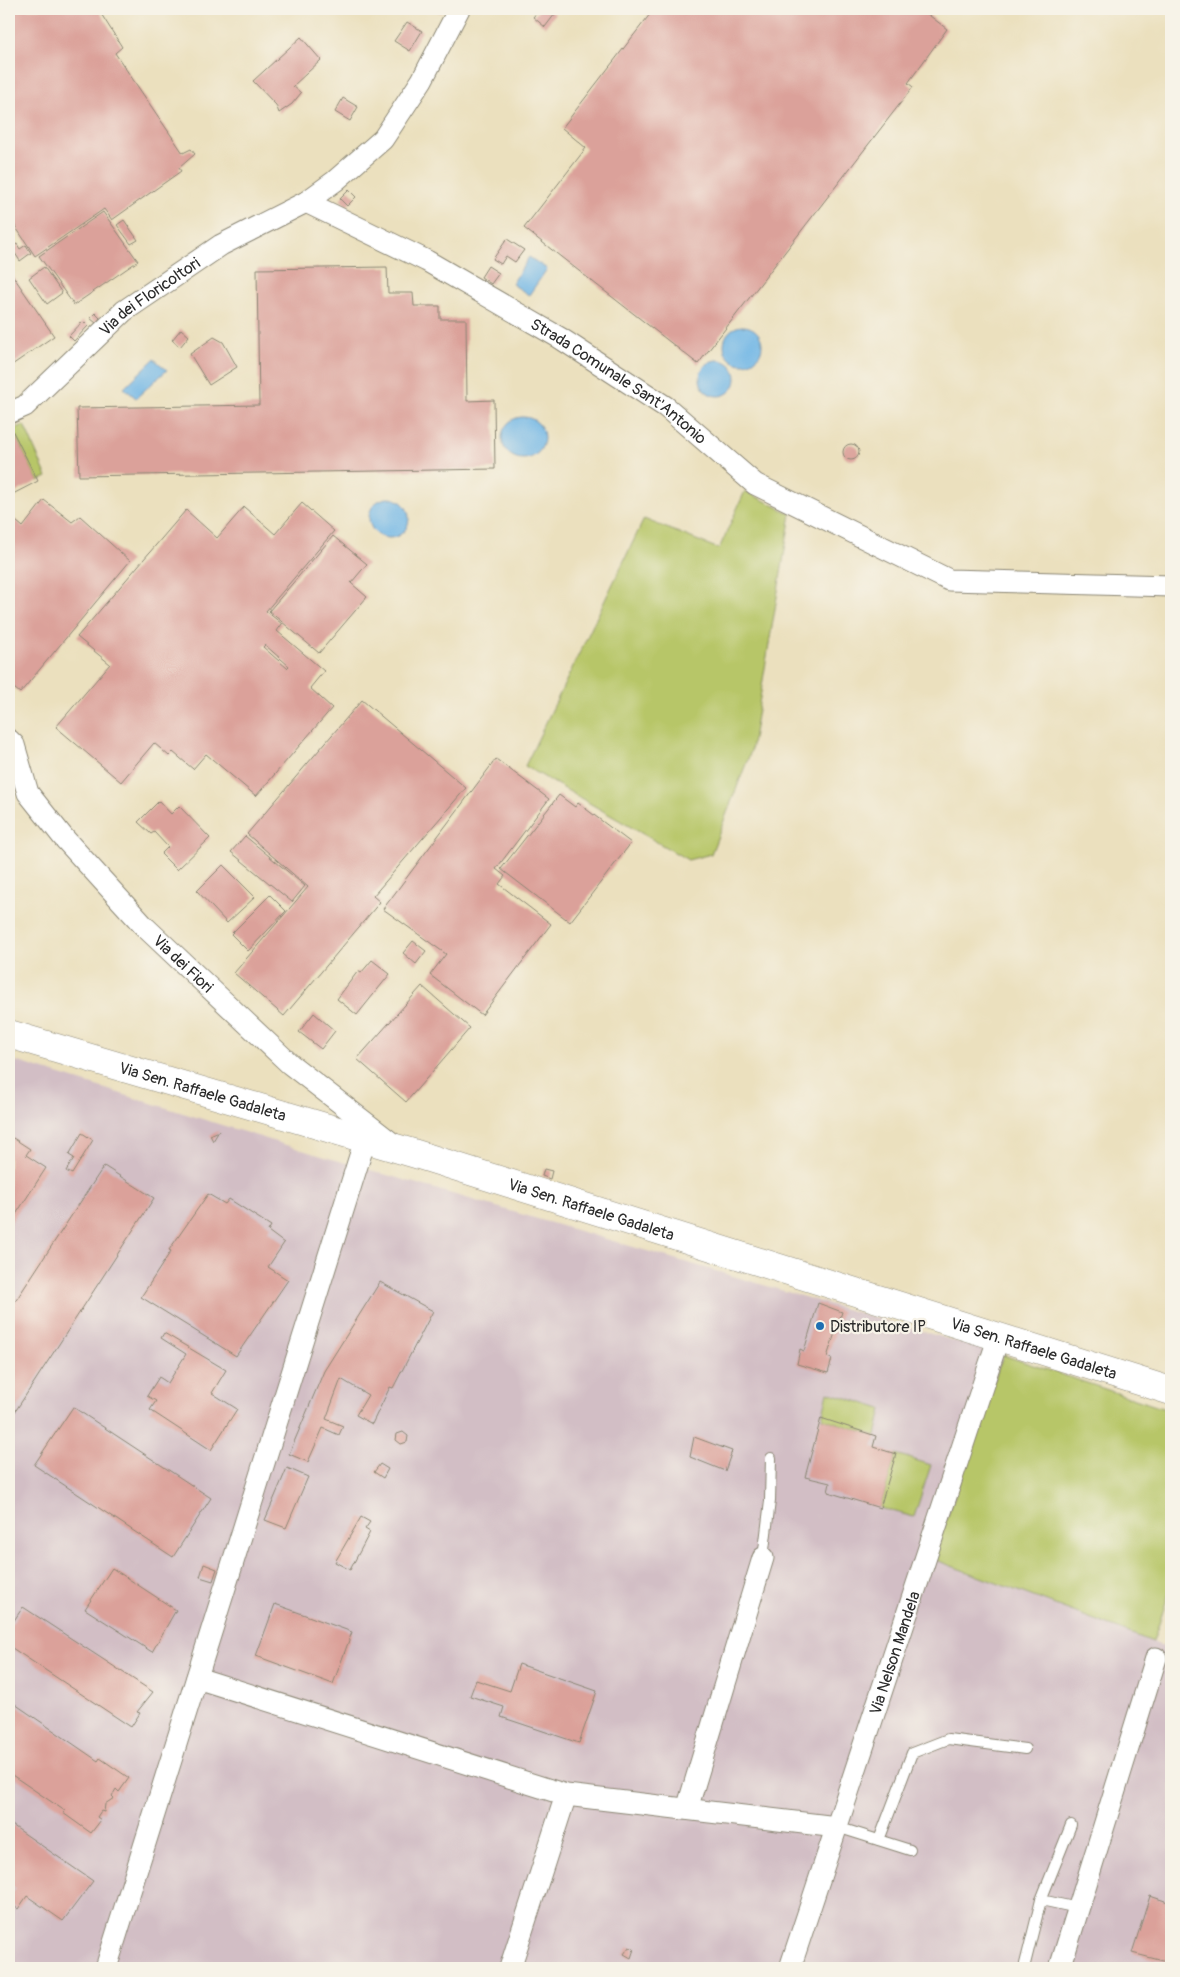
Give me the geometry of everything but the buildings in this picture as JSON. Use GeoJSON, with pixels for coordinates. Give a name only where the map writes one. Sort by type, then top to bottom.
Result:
{"type":"FeatureCollection","features":[{"type":"Feature","properties":{"kind":"main road","name":"Via Sen. Raffaele Gadaleta"},"geometry":{"type":"LineString","coordinates":[[9,1034],[401,1150],[1171,1390]]}},
{"type":"Feature","properties":{"kind":"street"},"geometry":{"type":"LineString","coordinates":[[306,202],[335,181],[383,139],[422,80],[459,9]]}},
{"type":"Feature","properties":{"kind":"street","name":"Via dei Floricoltori"},"geometry":{"type":"LineString","coordinates":[[9,413],[25,406],[124,311],[220,246],[306,202]]}},
{"type":"Feature","properties":{"kind":"street","name":"Strada Comunale Sant'Antonio"},"geometry":{"type":"LineString","coordinates":[[306,202],[427,260],[560,338],[666,408],[755,484],[949,580],[1171,586]]}},
{"type":"Feature","properties":{"kind":"street","name":"Via dei Fiori"},"geometry":{"type":"LineString","coordinates":[[9,740],[14,746],[28,793],[63,837],[144,926],[290,1064],[401,1150]]}},
{"type":"Feature","properties":{"kind":"street"},"geometry":{"type":"LineString","coordinates":[[106,1968],[365,1140]]}},
{"type":"Feature","properties":{"kind":"street","name":"Via Nelson Mandela"},"geometry":{"type":"LineString","coordinates":[[790,1968],[999,1336]]}},
{"type":"Feature","properties":{"kind":"street"},"geometry":{"type":"LineString","coordinates":[[687,1809],[763,1558]]}},
{"type":"Feature","properties":{"kind":"street"},"geometry":{"type":"LineString","coordinates":[[1060,1968],[1156,1658]]}},
{"type":"Feature","properties":{"kind":"street"},"geometry":{"type":"LineString","coordinates":[[197,1678],[566,1795],[837,1827]]}},
{"type":"Feature","properties":{"kind":"street"},"geometry":{"type":"LineString","coordinates":[[510,1968],[566,1795]]}},
{"type":"Feature","properties":{"kind":"lane"},"geometry":{"type":"LineString","coordinates":[[763,1558],[770,1501],[770,1458]]}},
{"type":"Feature","properties":{"kind":"lane"},"geometry":{"type":"LineString","coordinates":[[879,1840],[912,1753],[948,1739],[1025,1750]]}},
{"type":"Feature","properties":{"kind":"lane"},"geometry":{"type":"LineString","coordinates":[[1024,1968],[1041,1900],[1071,1825]]}},
{"type":"Feature","properties":{"kind":"lane"},"geometry":{"type":"LineString","coordinates":[[837,1827],[910,1850]]}},
{"type":"Feature","properties":{"kind":"lane"},"geometry":{"type":"LineString","coordinates":[[1041,1900],[1078,1908]]}},
{"type":"Feature","properties":{"kind":"shaded area"},"geometry":{"type":"Polygon","coordinates":[[[9,1059],[315,1154],[1003,1355],[933,1559],[1171,1649],[1171,1968],[9,1968],[9,1059]]]}},
{"type":"Feature","properties":{"kind":"green space"},"geometry":{"type":"Polygon","coordinates":[[[24,425],[47,477],[38,481],[12,430],[24,425]]]}},
{"type":"Feature","properties":{"kind":"green space"},"geometry":{"type":"Polygon","coordinates":[[[745,491],[791,514],[751,751],[711,854],[688,860],[525,766],[644,519],[719,549],[745,491]]]}},
{"type":"Feature","properties":{"kind":"green space"},"geometry":{"type":"Polygon","coordinates":[[[1003,1355],[1171,1411],[1171,1587],[1153,1642],[933,1559],[1003,1355]]]}},
{"type":"Feature","properties":{"kind":"green space"},"geometry":{"type":"Polygon","coordinates":[[[828,1392],[882,1409],[876,1436],[822,1418],[828,1392]]]}},
{"type":"Feature","properties":{"kind":"green space"},"geometry":{"type":"Polygon","coordinates":[[[896,1454],[931,1465],[914,1517],[880,1508],[896,1454]]]}},
{"type":"Feature","properties":{"kind":"water"},"geometry":{"type":"Polygon","coordinates":[[[529,257],[547,269],[529,295],[512,284],[529,257]]]}},
{"type":"Feature","properties":{"kind":"water"},"geometry":{"type":"Polygon","coordinates":[[[743,326],[756,332],[762,345],[756,358],[743,364],[730,358],[724,345],[730,332],[743,326]]]}},
{"type":"Feature","properties":{"kind":"water"},"geometry":{"type":"Polygon","coordinates":[[[154,359],[167,370],[136,398],[124,388],[154,359]]]}},
{"type":"Feature","properties":{"kind":"water"},"geometry":{"type":"Polygon","coordinates":[[[718,360],[725,361],[731,365],[735,371],[735,385],[731,391],[725,395],[718,396],[711,395],[705,391],[701,385],[700,378],[701,371],[705,365],[711,361],[718,360]]]}},
{"type":"Feature","properties":{"kind":"water"},"geometry":{"type":"Polygon","coordinates":[[[519,417],[527,417],[538,423],[544,438],[538,453],[527,459],[519,459],[508,453],[502,442],[502,434],[508,423],[519,417]]]}},
{"type":"Feature","properties":{"kind":"water"},"geometry":{"type":"Polygon","coordinates":[[[393,498],[400,501],[406,507],[409,518],[408,526],[400,535],[393,538],[385,538],[378,535],[370,526],[369,514],[372,507],[381,499],[393,498]]]}},
{"type":"Feature","properties":{"kind":"place","name":"Distributore IP"},"geometry":{"type":"Point","coordinates":[820,1326]}}]}
